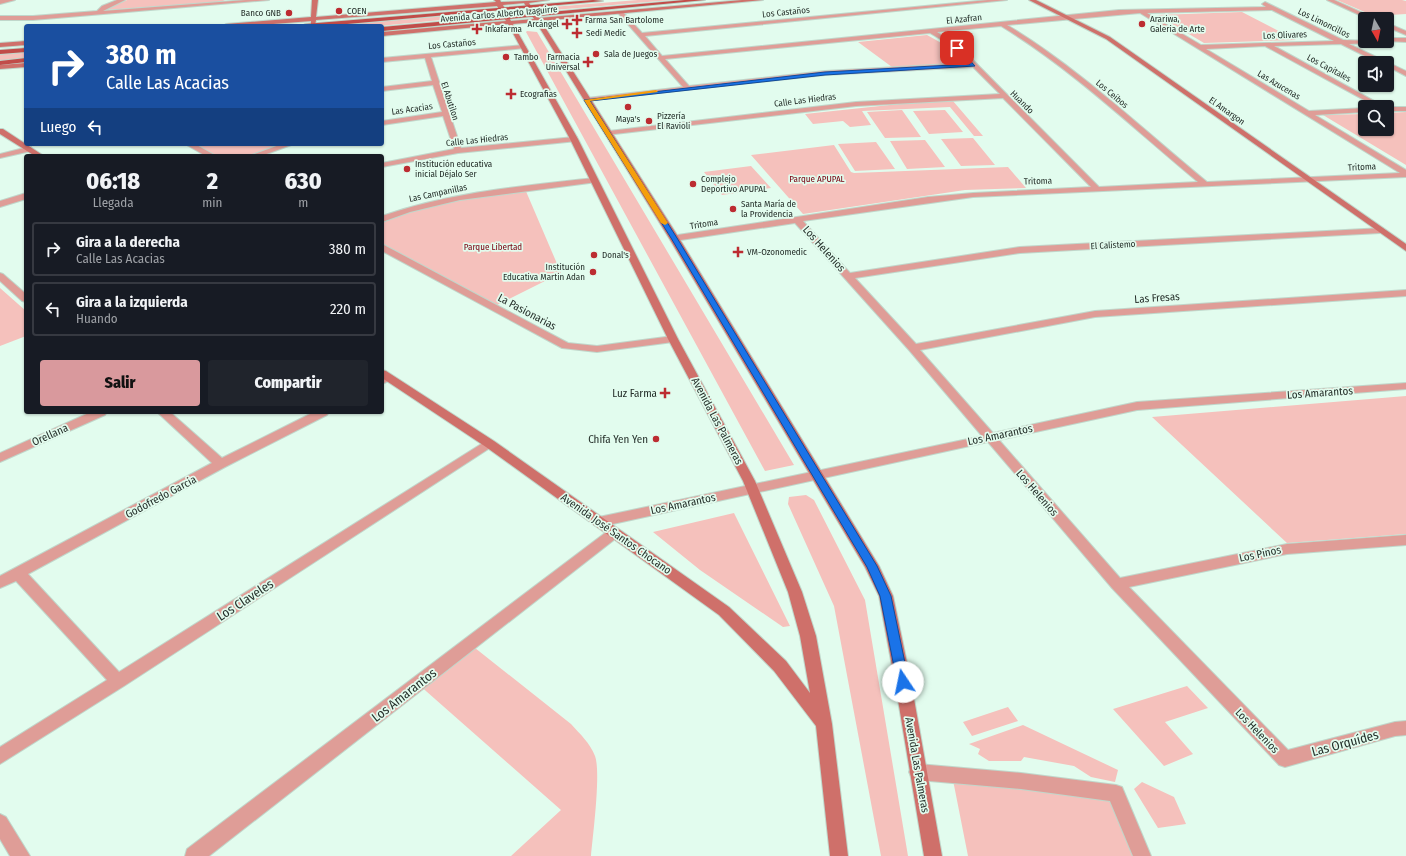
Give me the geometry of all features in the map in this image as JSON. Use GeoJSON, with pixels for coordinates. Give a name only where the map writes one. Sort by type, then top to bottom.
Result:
{"type":"FeatureCollection","features":[{"type":"Feature","properties":{"kind":"main road"},"geometry":{"type":"LineString","coordinates":[[313,24],[315,0]]}},
{"type":"Feature","properties":{"kind":"main road","name":"Avenida Carlos Alberto Izaguirre"},"geometry":{"type":"LineString","coordinates":[[526,3],[546,0]]}},
{"type":"Feature","properties":{"kind":"main road","name":"Avenida Carlos Alberto Izaguirre"},"geometry":{"type":"LineString","coordinates":[[251,24],[499,4],[609,0]]}},
{"type":"Feature","properties":{"kind":"main road","name":"Avenida Carlos Alberto Izaguirre"},"geometry":{"type":"LineString","coordinates":[[535,18],[702,0]]}},
{"type":"Feature","properties":{"kind":"main road","name":"Avenida Carlos Alberto Izaguirre"},"geometry":{"type":"LineString","coordinates":[[384,28],[620,12],[760,0]]}},
{"type":"Feature","properties":{"kind":"main road","name":"El Amargon"},"geometry":{"type":"LineString","coordinates":[[1032,0],[1108,38],[1406,248]]}},
{"type":"Feature","properties":{"kind":"main road","name":"Avenida Las Palmeras"},"geometry":{"type":"LineString","coordinates":[[526,3],[674,238],[872,566],[886,596],[903,682],[933,856]]}},
{"type":"Feature","properties":{"kind":"main road","name":"Avenida Carlos Alberto Izaguirre"},"geometry":{"type":"LineString","coordinates":[[322,24],[499,4]]}},
{"type":"Feature","properties":{"kind":"main road","name":"Avenida Las Palmeras"},"geometry":{"type":"LineString","coordinates":[[499,4],[574,139],[674,339],[753,489],[795,592],[808,636],[824,724],[839,856]]}},
{"type":"Feature","properties":{"kind":"main road","name":"Avenida Carlos Alberto Izaguirre"},"geometry":{"type":"LineString","coordinates":[[384,34],[508,20]]}},
{"type":"Feature","properties":{"kind":"main road"},"geometry":{"type":"LineString","coordinates":[[0,45],[24,43]]}},
{"type":"Feature","properties":{"kind":"main road"},"geometry":{"type":"LineString","coordinates":[[0,52],[24,50]]}},
{"type":"Feature","properties":{"kind":"main road"},"geometry":{"type":"LineString","coordinates":[[0,62],[24,60]]}},
{"type":"Feature","properties":{"kind":"main road"},"geometry":{"type":"LineString","coordinates":[[0,68],[24,65]]}},
{"type":"Feature","properties":{"kind":"main road"},"geometry":{"type":"LineString","coordinates":[[0,131],[37,154]]}},
{"type":"Feature","properties":{"kind":"main road","name":"Avenida José Santos Chocano"},"geometry":{"type":"LineString","coordinates":[[384,377],[490,444],[724,611],[780,666],[824,724]]}},
{"type":"Feature","properties":{"kind":"street"},"geometry":{"type":"LineString","coordinates":[[0,2],[12,0]]}},
{"type":"Feature","properties":{"kind":"street"},"geometry":{"type":"LineString","coordinates":[[98,13],[104,7],[122,0]]}},
{"type":"Feature","properties":{"kind":"street"},"geometry":{"type":"LineString","coordinates":[[0,18],[27,18],[231,1],[266,0]]}},
{"type":"Feature","properties":{"kind":"street","name":"Los Castaños"},"geometry":{"type":"LineString","coordinates":[[641,35],[1004,0]]}},
{"type":"Feature","properties":{"kind":"street","name":"Los Limoncillos"},"geometry":{"type":"LineString","coordinates":[[1256,0],[1370,56]]}},
{"type":"Feature","properties":{"kind":"street"},"geometry":{"type":"LineString","coordinates":[[1330,0],[1358,12]]}},
{"type":"Feature","properties":{"kind":"street","name":"El Azafran"},"geometry":{"type":"LineString","coordinates":[[659,58],[1066,17],[1142,12],[1272,8]]}},
{"type":"Feature","properties":{"kind":"street"},"geometry":{"type":"LineString","coordinates":[[620,12],[687,88]]}},
{"type":"Feature","properties":{"kind":"street","name":"Las Azucenas"},"geometry":{"type":"LineString","coordinates":[[1142,12],[1406,174]]}},
{"type":"Feature","properties":{"kind":"street","name":"Los Ceibos"},"geometry":{"type":"LineString","coordinates":[[1002,24],[1030,40],[1095,91],[1205,184]]}},
{"type":"Feature","properties":{"kind":"street"},"geometry":{"type":"LineString","coordinates":[[1394,28],[1406,33]]}},
{"type":"Feature","properties":{"kind":"street","name":"Huando"},"geometry":{"type":"LineString","coordinates":[[931,31],[957,48],[1097,189]]}},
{"type":"Feature","properties":{"kind":"street"},"geometry":{"type":"LineString","coordinates":[[1394,40],[1406,40]]}},
{"type":"Feature","properties":{"kind":"street","name":"Los Olivares"},"geometry":{"type":"LineString","coordinates":[[1200,47],[1358,41]]}},
{"type":"Feature","properties":{"kind":"street","name":"Los Capitales"},"geometry":{"type":"LineString","coordinates":[[1267,45],[1369,100]]}},
{"type":"Feature","properties":{"kind":"street","name":"Los Castaños"},"geometry":{"type":"LineString","coordinates":[[384,60],[523,47]]}},
{"type":"Feature","properties":{"kind":"street","name":"El Abutilon"},"geometry":{"type":"LineString","coordinates":[[426,56],[458,152]]}},
{"type":"Feature","properties":{"kind":"street"},"geometry":{"type":"LineString","coordinates":[[587,100],[825,73],[973,65]]}},
{"type":"Feature","properties":{"kind":"street"},"geometry":{"type":"LineString","coordinates":[[1394,68],[1406,74]]}},
{"type":"Feature","properties":{"kind":"street"},"geometry":{"type":"LineString","coordinates":[[384,89],[435,83]]}},
{"type":"Feature","properties":{"kind":"street","name":"Calle Las Hiedras"},"geometry":{"type":"LineString","coordinates":[[609,133],[856,104],[938,98],[1003,96]]}},
{"type":"Feature","properties":{"kind":"street"},"geometry":{"type":"LineString","coordinates":[[1394,110],[1406,109]]}},
{"type":"Feature","properties":{"kind":"street"},"geometry":{"type":"LineString","coordinates":[[1307,113],[1358,110]]}},
{"type":"Feature","properties":{"kind":"street","name":"Las Acacias"},"geometry":{"type":"LineString","coordinates":[[384,123],[445,114]]}},
{"type":"Feature","properties":{"kind":"street","name":"Calle Las Hiedras"},"geometry":{"type":"LineString","coordinates":[[384,165],[458,152],[574,139]]}},
{"type":"Feature","properties":{"kind":"street"},"geometry":{"type":"LineString","coordinates":[[193,146],[208,154]]}},
{"type":"Feature","properties":{"kind":"street"},"geometry":{"type":"LineString","coordinates":[[259,154],[284,146]]}},
{"type":"Feature","properties":{"kind":"street"},"geometry":{"type":"LineString","coordinates":[[0,156],[28,149]]}},
{"type":"Feature","properties":{"kind":"street","name":"Tritoma"},"geometry":{"type":"LineString","coordinates":[[674,238],[973,194],[1308,180],[1406,174]]}},
{"type":"Feature","properties":{"kind":"street","name":"Las Campanillas"},"geometry":{"type":"LineString","coordinates":[[384,218],[408,209],[439,201],[594,180]]}},
{"type":"Feature","properties":{"kind":"street"},"geometry":{"type":"LineString","coordinates":[[0,204],[24,197]]}},
{"type":"Feature","properties":{"kind":"street","name":"Los Helenios"},"geometry":{"type":"LineString","coordinates":[[797,220],[912,348],[1117,584],[1285,759]]}},
{"type":"Feature","properties":{"kind":"street","name":"El Calistemo"},"geometry":{"type":"LineString","coordinates":[[848,276],[1020,250],[1380,230]]}},
{"type":"Feature","properties":{"kind":"street","name":"La Pasionarias"},"geometry":{"type":"LineString","coordinates":[[384,248],[566,346],[597,349],[674,339]]}},
{"type":"Feature","properties":{"kind":"street"},"geometry":{"type":"LineString","coordinates":[[0,276],[24,296]]}},
{"type":"Feature","properties":{"kind":"street","name":"Las Fresas"},"geometry":{"type":"LineString","coordinates":[[912,348],[1095,314],[1406,293]]}},
{"type":"Feature","properties":{"kind":"street","name":"Los Amarantos"},"geometry":{"type":"LineString","coordinates":[[599,522],[1137,406],[1406,386]]}},
{"type":"Feature","properties":{"kind":"street","name":"Orellana"},"geometry":{"type":"LineString","coordinates":[[0,458],[96,414]]}},
{"type":"Feature","properties":{"kind":"street"},"geometry":{"type":"LineString","coordinates":[[165,414],[221,464]]}},
{"type":"Feature","properties":{"kind":"street","name":"Godofredo Garcia"},"geometry":{"type":"LineString","coordinates":[[0,583],[221,464],[319,414]]}},
{"type":"Feature","properties":{"kind":"street","name":"Los Claveles"},"geometry":{"type":"LineString","coordinates":[[0,756],[490,444]]}},
{"type":"Feature","properties":{"kind":"street","name":"Los Amarantos"},"geometry":{"type":"LineString","coordinates":[[194,856],[614,533]]}},
{"type":"Feature","properties":{"kind":"street","name":"Los Pinos"},"geometry":{"type":"LineString","coordinates":[[1117,584],[1287,549],[1406,540]]}},
{"type":"Feature","properties":{"kind":"street"},"geometry":{"type":"LineString","coordinates":[[18,574],[118,681]]}},
{"type":"Feature","properties":{"kind":"street","name":"Las Orquídes"},"geometry":{"type":"LineString","coordinates":[[1285,759],[1395,729],[1406,728]]}},
{"type":"Feature","properties":{"kind":"street"},"geometry":{"type":"LineString","coordinates":[[918,772],[1021,781],[1116,793],[1142,856]]}},
{"type":"Feature","properties":{"kind":"street"},"geometry":{"type":"LineString","coordinates":[[0,823],[21,856]]}},
{"type":"Feature","properties":{"kind":"green space"},"geometry":{"type":"Polygon","coordinates":[[[127,0],[225,0],[221,2],[105,10],[127,0]]]}},
{"type":"Feature","properties":{"kind":"green space"},"geometry":{"type":"Polygon","coordinates":[[[638,0],[671,0],[554,10],[552,7],[638,0]]]}},
{"type":"Feature","properties":{"kind":"green space"},"geometry":{"type":"Polygon","coordinates":[[[1337,0],[1406,1],[1406,14],[1394,15],[1394,12],[1365,12],[1337,0]]]}},
{"type":"Feature","properties":{"kind":"green space"},"geometry":{"type":"Polygon","coordinates":[[[1242,12],[1296,40],[1204,43],[1157,15],[1242,12]]]}},
{"type":"Feature","properties":{"kind":"green space"},"geometry":{"type":"Polygon","coordinates":[[[470,14],[472,17],[384,26],[384,24],[352,24],[470,14]]]}},
{"type":"Feature","properties":{"kind":"green space"},"geometry":{"type":"Polygon","coordinates":[[[526,32],[537,32],[794,465],[765,471],[526,32]]]}},
{"type":"Feature","properties":{"kind":"green space"},"geometry":{"type":"Polygon","coordinates":[[[927,35],[945,45],[963,64],[892,67],[858,42],[927,35]]]}},
{"type":"Feature","properties":{"kind":"green space"},"geometry":{"type":"Polygon","coordinates":[[[24,52],[24,58],[0,61],[0,54],[24,52]]]}},
{"type":"Feature","properties":{"kind":"green space"},"geometry":{"type":"Polygon","coordinates":[[[953,101],[983,136],[974,136],[950,107],[862,111],[871,125],[850,127],[843,121],[813,124],[805,114],[899,104],[953,101]]]}},
{"type":"Feature","properties":{"kind":"green space"},"geometry":{"type":"Polygon","coordinates":[[[902,110],[921,137],[885,138],[867,112],[902,110]]]}},
{"type":"Feature","properties":{"kind":"green space"},"geometry":{"type":"Polygon","coordinates":[[[945,110],[963,132],[929,134],[913,111],[945,110]]]}},
{"type":"Feature","properties":{"kind":"green space"},"geometry":{"type":"Polygon","coordinates":[[[1406,112],[1406,165],[1323,115],[1358,114],[1358,136],[1394,136],[1394,113],[1406,112]]]}},
{"type":"Feature","properties":{"kind":"green space"},"geometry":{"type":"Polygon","coordinates":[[[973,138],[995,165],[961,166],[941,139],[973,138]]]}},
{"type":"Feature","properties":{"kind":"green space"},"geometry":{"type":"Polygon","coordinates":[[[925,140],[945,167],[907,169],[890,141],[925,140]]]}},
{"type":"Feature","properties":{"kind":"green space"},"geometry":{"type":"Polygon","coordinates":[[[876,142],[895,169],[855,171],[838,144],[876,142]]]}},
{"type":"Feature","properties":{"kind":"green space","name":"Parque APUPAL"},"geometry":{"type":"Polygon","coordinates":[[[834,145],[851,172],[854,173],[1008,167],[1026,188],[965,190],[803,214],[751,155],[834,145]]]}},
{"type":"Feature","properties":{"kind":"green space"},"geometry":{"type":"Polygon","coordinates":[[[193,146],[284,146],[259,154],[208,154],[193,146]]]}},
{"type":"Feature","properties":{"kind":"green space"},"geometry":{"type":"Polygon","coordinates":[[[751,166],[771,188],[722,195],[704,172],[751,166]]]}},
{"type":"Feature","properties":{"kind":"green space","name":"Parque Libertad"},"geometry":{"type":"Polygon","coordinates":[[[525,189],[561,273],[493,307],[384,248],[384,218],[420,205],[525,189]]]}},
{"type":"Feature","properties":{"kind":"green space"},"geometry":{"type":"Polygon","coordinates":[[[0,288],[24,309],[24,337],[0,346],[0,288]]]}},
{"type":"Feature","properties":{"kind":"green space"},"geometry":{"type":"Polygon","coordinates":[[[1406,396],[1406,534],[1287,543],[1152,417],[1406,396]]]}},
{"type":"Feature","properties":{"kind":"green space"},"geometry":{"type":"Polygon","coordinates":[[[806,495],[814,500],[865,600],[908,856],[881,856],[834,606],[788,504],[789,497],[806,495]]]}},
{"type":"Feature","properties":{"kind":"green space"},"geometry":{"type":"Polygon","coordinates":[[[734,513],[790,626],[783,627],[700,570],[653,532],[734,513]]]}},
{"type":"Feature","properties":{"kind":"green space"},"geometry":{"type":"Polygon","coordinates":[[[470,644],[571,724],[590,747],[597,764],[596,804],[591,856],[511,856],[561,810],[418,684],[470,644]]]}},
{"type":"Feature","properties":{"kind":"green space"},"geometry":{"type":"Polygon","coordinates":[[[1187,686],[1208,708],[1165,722],[1193,754],[1164,766],[1113,709],[1187,686]]]}},
{"type":"Feature","properties":{"kind":"green space"},"geometry":{"type":"Polygon","coordinates":[[[1008,707],[1018,721],[972,736],[963,722],[1008,707]]]}},
{"type":"Feature","properties":{"kind":"green space"},"geometry":{"type":"Polygon","coordinates":[[[1023,725],[1118,770],[1115,782],[1091,777],[1074,766],[1024,757],[1021,761],[989,761],[978,754],[980,749],[969,744],[1023,725]]]}},
{"type":"Feature","properties":{"kind":"green space"},"geometry":{"type":"Polygon","coordinates":[[[952,775],[1116,793],[1142,856],[968,856],[952,775]]]}},
{"type":"Feature","properties":{"kind":"green space"},"geometry":{"type":"Polygon","coordinates":[[[1142,782],[1174,797],[1186,824],[1158,828],[1134,789],[1142,782]]]}},
{"type":"Feature","properties":{"kind":"slow traffic"},"geometry":{"type":"LineString","coordinates":[[656,91],[587,100],[665,223]]}},
{"type":"Feature","properties":{"kind":"place","name":"COEN"},"geometry":{"type":"Point","coordinates":[339,11]}},
{"type":"Feature","properties":{"kind":"place","name":"Banco GNB"},"geometry":{"type":"Point","coordinates":[289,13]}},
{"type":"Feature","properties":{"kind":"place","name":"Farma San Bartolome"},"geometry":{"type":"Point","coordinates":[577,20]}},
{"type":"Feature","properties":{"kind":"place","name":"Arcángel"},"geometry":{"type":"Point","coordinates":[567,24]}},
{"type":"Feature","properties":{"kind":"place","name":"Arariwa, Galeria de Arte"},"geometry":{"type":"Point","coordinates":[1142,24]}},
{"type":"Feature","properties":{"kind":"place","name":"Inkafarma"},"geometry":{"type":"Point","coordinates":[477,29]}},
{"type":"Feature","properties":{"kind":"place","name":"Sedi Medic"},"geometry":{"type":"Point","coordinates":[577,33]}},
{"type":"Feature","properties":{"kind":"place","name":"Sala de Juegos"},"geometry":{"type":"Point","coordinates":[596,54]}},
{"type":"Feature","properties":{"kind":"place","name":"Tambo"},"geometry":{"type":"Point","coordinates":[506,57]}},
{"type":"Feature","properties":{"kind":"place","name":"Farmacia Universal"},"geometry":{"type":"Point","coordinates":[588,62]}},
{"type":"Feature","properties":{"kind":"place","name":"Ecografias"},"geometry":{"type":"Point","coordinates":[511,94]}},
{"type":"Feature","properties":{"kind":"place","name":"Maya's"},"geometry":{"type":"Point","coordinates":[628,107]}},
{"type":"Feature","properties":{"kind":"place","name":"Pizzería El Ravioli"},"geometry":{"type":"Point","coordinates":[649,121]}},
{"type":"Feature","properties":{"kind":"place","name":"Institución educativa inicial Déjalo Ser"},"geometry":{"type":"Point","coordinates":[407,169]}},
{"type":"Feature","properties":{"kind":"place","name":"Complejo Deportivo APUPAL"},"geometry":{"type":"Point","coordinates":[693,184]}},
{"type":"Feature","properties":{"kind":"place","name":"Santa María de la Providencia"},"geometry":{"type":"Point","coordinates":[733,209]}},
{"type":"Feature","properties":{"kind":"place","name":"VM-Ozonomedic"},"geometry":{"type":"Point","coordinates":[738,252]}},
{"type":"Feature","properties":{"kind":"place","name":"Donal's"},"geometry":{"type":"Point","coordinates":[594,255]}},
{"type":"Feature","properties":{"kind":"place","name":"Institución Educativa Martin Adan"},"geometry":{"type":"Point","coordinates":[593,272]}},
{"type":"Feature","properties":{"kind":"place","name":"Luz Farma"},"geometry":{"type":"Point","coordinates":[665,393]}},
{"type":"Feature","properties":{"kind":"place","name":"Chifa Yen Yen"},"geometry":{"type":"Point","coordinates":[656,439]}},
{"type":"Feature","properties":{"kind":"route"},"geometry":{"type":"LineString","coordinates":[[903,682],[886,596],[872,566],[674,238],[587,100],[825,73],[973,65],[957,48]]}}]}
